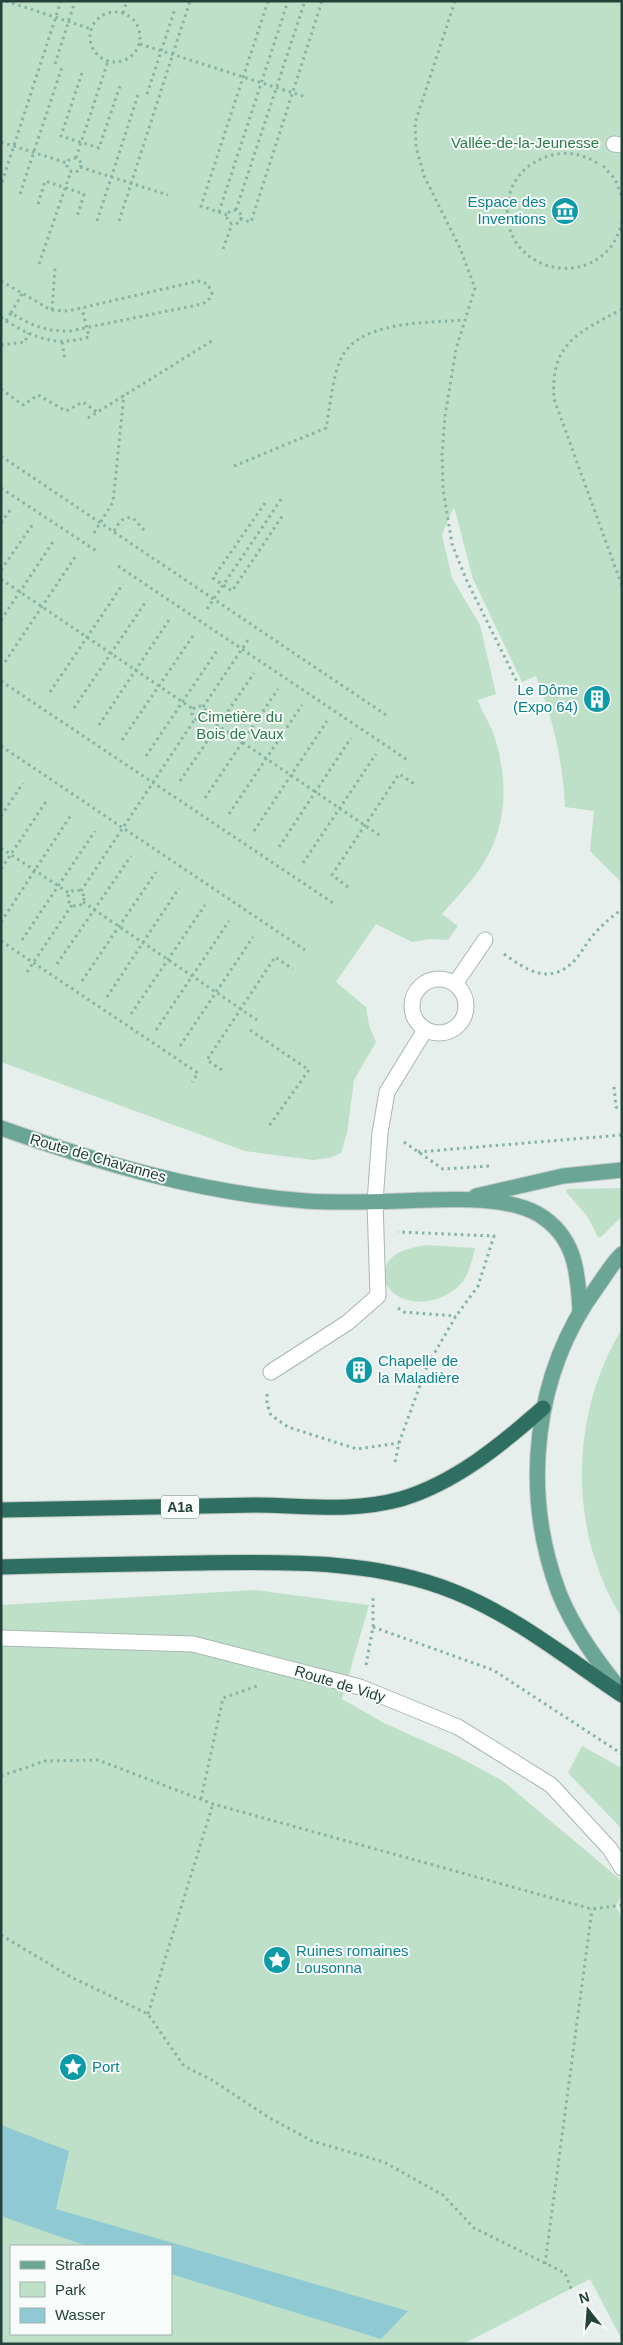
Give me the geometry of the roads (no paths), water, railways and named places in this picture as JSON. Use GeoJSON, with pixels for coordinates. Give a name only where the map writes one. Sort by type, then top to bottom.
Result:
{"type":"FeatureCollection","features":[{"type":"Feature","properties":{"kind":"highway","name":"A1a"},"geometry":{"type":"LineString","coordinates":[[1,1510],[256,1505],[332,1509],[378,1504],[402,1498],[448,1478],[512,1436],[543,1408]]}},
{"type":"Feature","properties":{"kind":"highway"},"geometry":{"type":"LineString","coordinates":[[1,1567],[271,1563],[344,1566],[386,1571],[454,1591],[482,1604],[622,1693]]}},
{"type":"Feature","properties":{"kind":"main road","name":"Route de Chavannes"},"geometry":{"type":"LineString","coordinates":[[1,1128],[131,1171],[222,1191],[306,1201],[374,1202],[463,1199],[517,1205],[538,1214],[554,1226],[574,1258],[578,1272],[580,1310]]}},
{"type":"Feature","properties":{"kind":"main road","name":"Route de Chavannes"},"geometry":{"type":"LineString","coordinates":[[463,1199],[563,1176],[622,1170]]}},
{"type":"Feature","properties":{"kind":"main road"},"geometry":{"type":"LineString","coordinates":[[622,1254],[580,1310],[564,1341],[552,1374],[543,1408],[536,1470],[542,1533],[564,1601],[588,1649],[622,1693]]}},
{"type":"Feature","properties":{"kind":"street"},"geometry":{"type":"LineString","coordinates":[[455,984],[486,940]]}},
{"type":"Feature","properties":{"kind":"street"},"geometry":{"type":"LineString","coordinates":[[447,980],[455,984],[465,998],[464,1015],[460,1022],[448,1032],[425,1030],[414,1017],[412,1000],[416,992],[429,981],[447,980]]}},
{"type":"Feature","properties":{"kind":"street"},"geometry":{"type":"LineString","coordinates":[[271,1372],[346,1323],[378,1296],[374,1202],[380,1133],[387,1092],[425,1030]]}},
{"type":"Feature","properties":{"kind":"street","name":"Route de Vidy"},"geometry":{"type":"LineString","coordinates":[[1,1638],[193,1644],[360,1687],[458,1727],[551,1785],[610,1849],[622,1868]]}},
{"type":"Feature","properties":{"kind":"water"},"geometry":{"type":"Polygon","coordinates":[[[1,2125],[69,2151],[56,2209],[408,2311],[381,2339],[172,2274],[172,2245],[84,2245],[1,2216],[1,2125]]]}},
{"type":"Feature","properties":{"kind":"place","name":"Espace des Inventions"},"geometry":{"type":"Point","coordinates":[565,211]}},
{"type":"Feature","properties":{"kind":"place","name":"Le Dôme (Expo 64)"},"geometry":{"type":"Point","coordinates":[597,699]}},
{"type":"Feature","properties":{"kind":"place","name":"Chapelle de la Maladière"},"geometry":{"type":"Point","coordinates":[359,1370]}},
{"type":"Feature","properties":{"kind":"place","name":"Ruines romaines Lousonna"},"geometry":{"type":"Point","coordinates":[277,1960]}},
{"type":"Feature","properties":{"kind":"place","name":"Port"},"geometry":{"type":"Point","coordinates":[73,2067]}},
{"type":"Feature","properties":{"kind":"park label","name":"Vallée-de-la-Jeunesse"},"geometry":{"type":"Point","coordinates":[525,143]}},
{"type":"Feature","properties":{"kind":"park label","name":"Cimetière du Bois de Vaux"},"geometry":{"type":"Point","coordinates":[240,726]}}]}
